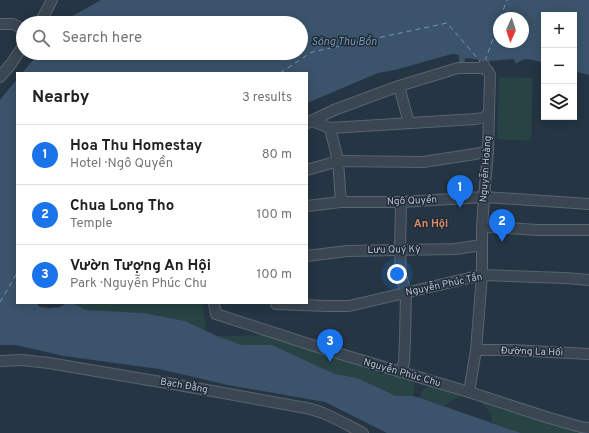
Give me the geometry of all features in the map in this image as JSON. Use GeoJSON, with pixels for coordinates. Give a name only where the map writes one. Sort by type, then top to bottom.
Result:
{"type":"FeatureCollection","features":[{"type":"Feature","properties":{"kind":"street"},"geometry":{"type":"LineString","coordinates":[[44,16],[52,0]]}},
{"type":"Feature","properties":{"kind":"street"},"geometry":{"type":"LineString","coordinates":[[0,24],[13,24],[16,26]]}},
{"type":"Feature","properties":{"kind":"street"},"geometry":{"type":"LineString","coordinates":[[0,77],[16,56]]}},
{"type":"Feature","properties":{"kind":"street","name":"Nguyễn Hoàng"},"geometry":{"type":"LineString","coordinates":[[399,86],[458,68],[484,66],[490,75],[488,151],[482,228],[482,275],[476,350],[469,392]]}},
{"type":"Feature","properties":{"kind":"street"},"geometry":{"type":"LineString","coordinates":[[309,122],[334,110],[399,86],[409,124]]}},
{"type":"Feature","properties":{"kind":"street"},"geometry":{"type":"LineString","coordinates":[[309,122],[330,128],[476,119],[485,117],[488,113]]}},
{"type":"Feature","properties":{"kind":"street"},"geometry":{"type":"LineString","coordinates":[[330,128],[338,161],[341,202]]}},
{"type":"Feature","properties":{"kind":"street"},"geometry":{"type":"LineString","coordinates":[[308,170],[338,161],[423,162],[488,151]]}},
{"type":"Feature","properties":{"kind":"street","name":"Ngô Quyền"},"geometry":{"type":"LineString","coordinates":[[308,206],[341,202],[401,202],[484,197],[589,204]]}},
{"type":"Feature","properties":{"kind":"street"},"geometry":{"type":"LineString","coordinates":[[401,202],[401,276],[406,293],[404,362],[401,372]]}},
{"type":"Feature","properties":{"kind":"street"},"geometry":{"type":"LineString","coordinates":[[482,228],[493,227],[537,230],[589,230]]}},
{"type":"Feature","properties":{"kind":"street","name":"Lưu Quý Kỳ"},"geometry":{"type":"LineString","coordinates":[[308,256],[347,251],[455,249],[482,244]]}},
{"type":"Feature","properties":{"kind":"street","name":"Nguyễn Phúc Tần"},"geometry":{"type":"LineString","coordinates":[[276,304],[348,306],[482,275],[589,280]]}},
{"type":"Feature","properties":{"kind":"street","name":"Nguyễn Phúc Chu"},"geometry":{"type":"LineString","coordinates":[[214,304],[216,314],[327,350],[469,392],[546,417],[589,428]]}},
{"type":"Feature","properties":{"kind":"street","name":"Đường La Hối"},"geometry":{"type":"LineString","coordinates":[[476,350],[512,350],[589,354]]}},
{"type":"Feature","properties":{"kind":"street","name":"Bạch Đằng"},"geometry":{"type":"LineString","coordinates":[[0,361],[22,360],[49,363],[306,408],[324,413],[363,433]]}},
{"type":"Feature","properties":{"kind":"green space"},"geometry":{"type":"Polygon","coordinates":[[[499,77],[533,78],[531,141],[497,139],[499,77]]]}},
{"type":"Feature","properties":{"kind":"green space"},"geometry":{"type":"Polygon","coordinates":[[[74,304],[200,304],[203,305],[206,331],[185,321],[144,313],[86,310],[74,304]]]}},
{"type":"Feature","properties":{"kind":"green space"},"geometry":{"type":"Polygon","coordinates":[[[269,335],[411,381],[415,385],[413,396],[395,396],[357,378],[335,374],[272,345],[242,345],[217,336],[269,335]]]}},
{"type":"Feature","properties":{"kind":"green space"},"geometry":{"type":"Polygon","coordinates":[[[430,385],[589,430],[589,433],[521,433],[492,422],[489,411],[486,407],[482,403],[472,398],[461,397],[452,400],[444,406],[420,398],[422,390],[430,385]]]}},
{"type":"Feature","properties":{"kind":"water","name":"Sông Thu Bồn"},"geometry":{"type":"Polygon","coordinates":[[[101,0],[589,0],[589,75],[577,72],[577,12],[541,12],[541,62],[527,59],[515,63],[514,59],[490,61],[465,58],[464,63],[459,63],[459,55],[452,54],[395,70],[378,73],[308,103],[308,72],[23,72],[33,60],[308,60],[308,16],[72,16],[101,0]]]}},
{"type":"Feature","properties":{"kind":"water"},"geometry":{"type":"Polygon","coordinates":[[[16,80],[16,304],[37,304],[40,307],[50,308],[60,307],[65,304],[74,304],[86,310],[144,313],[185,321],[217,336],[242,345],[272,345],[335,374],[357,378],[395,396],[413,396],[420,398],[521,433],[387,433],[325,402],[228,385],[159,369],[64,356],[16,345],[0,345],[0,100],[16,80]]]}},
{"type":"Feature","properties":{"kind":"ferry route"},"geometry":{"type":"LineString","coordinates":[[502,12],[507,0]]}},
{"type":"Feature","properties":{"kind":"ferry route"},"geometry":{"type":"LineString","coordinates":[[308,55],[312,52],[447,23],[480,61]]}},
{"type":"Feature","properties":{"kind":"ferry route"},"geometry":{"type":"LineString","coordinates":[[485,61],[493,39]]}},
{"type":"Feature","properties":{"kind":"ferry route"},"geometry":{"type":"LineString","coordinates":[[282,72],[300,60]]}},
{"type":"Feature","properties":{"kind":"ferry route"},"geometry":{"type":"LineString","coordinates":[[0,302],[16,275]]}},
{"type":"Feature","properties":{"kind":"place","name":"Hoa Thu Homestay"},"geometry":{"type":"Point","coordinates":[460,208]}},
{"type":"Feature","properties":{"kind":"place","name":"Chua Long Tho"},"geometry":{"type":"Point","coordinates":[502,242]}},
{"type":"Feature","properties":{"kind":"place","name":"Vườn Tượng An Hội"},"geometry":{"type":"Point","coordinates":[330,362]}},
{"type":"Feature","properties":{"kind":"district","name":"An Hội"},"geometry":{"type":"Point","coordinates":[431,224]}}]}
